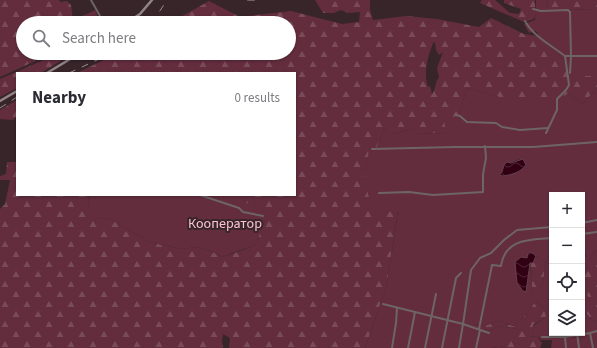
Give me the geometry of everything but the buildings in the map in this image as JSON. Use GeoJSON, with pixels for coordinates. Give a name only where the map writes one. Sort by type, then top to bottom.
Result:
{"type":"FeatureCollection","features":[{"type":"Feature","properties":{"kind":"street"},"geometry":{"type":"LineString","coordinates":[[91,0],[100,16]]}},
{"type":"Feature","properties":{"kind":"street"},"geometry":{"type":"LineString","coordinates":[[137,16],[152,0]]}},
{"type":"Feature","properties":{"kind":"street"},"geometry":{"type":"LineString","coordinates":[[248,0],[254,0]]}},
{"type":"Feature","properties":{"kind":"street"},"geometry":{"type":"LineString","coordinates":[[533,9],[541,11],[568,10],[570,12],[572,56],[570,73]]}},
{"type":"Feature","properties":{"kind":"street"},"geometry":{"type":"LineString","coordinates":[[525,21],[528,28],[565,56],[597,56]]}},
{"type":"Feature","properties":{"kind":"street"},"geometry":{"type":"LineString","coordinates":[[546,134],[557,110],[557,99],[569,85],[565,56]]}},
{"type":"Feature","properties":{"kind":"street"},"geometry":{"type":"LineString","coordinates":[[52,72],[70,60]]}},
{"type":"Feature","properties":{"kind":"street"},"geometry":{"type":"LineString","coordinates":[[0,101],[16,92]]}},
{"type":"Feature","properties":{"kind":"street"},"geometry":{"type":"LineString","coordinates":[[456,115],[460,116],[467,122],[496,123],[502,127],[520,130],[548,128]]}},
{"type":"Feature","properties":{"kind":"street"},"geometry":{"type":"LineString","coordinates":[[372,149],[486,146],[533,147],[597,142]]}},
{"type":"Feature","properties":{"kind":"street"},"geometry":{"type":"LineString","coordinates":[[379,193],[409,192],[433,195],[483,192],[486,146]]}},
{"type":"Feature","properties":{"kind":"street"},"geometry":{"type":"LineString","coordinates":[[203,196],[237,208],[243,212],[263,216]]}},
{"type":"Feature","properties":{"kind":"street"},"geometry":{"type":"LineString","coordinates":[[585,222],[597,220]]}},
{"type":"Feature","properties":{"kind":"street"},"geometry":{"type":"LineString","coordinates":[[458,348],[471,270],[480,258],[491,253],[517,230],[549,227]]}},
{"type":"Feature","properties":{"kind":"street"},"geometry":{"type":"LineString","coordinates":[[585,234],[597,232]]}},
{"type":"Feature","properties":{"kind":"street"},"geometry":{"type":"LineString","coordinates":[[476,348],[492,265],[501,266],[502,257],[506,251],[521,242],[540,238],[549,238]]}},
{"type":"Feature","properties":{"kind":"street"},"geometry":{"type":"LineString","coordinates":[[442,348],[456,278],[461,273]]}},
{"type":"Feature","properties":{"kind":"street"},"geometry":{"type":"LineString","coordinates":[[425,348],[436,294]]}},
{"type":"Feature","properties":{"kind":"street"},"geometry":{"type":"LineString","coordinates":[[383,304],[463,324],[489,333]]}},
{"type":"Feature","properties":{"kind":"street"},"geometry":{"type":"LineString","coordinates":[[392,348],[397,308]]}},
{"type":"Feature","properties":{"kind":"street"},"geometry":{"type":"LineString","coordinates":[[408,348],[416,312]]}},
{"type":"Feature","properties":{"kind":"street"},"geometry":{"type":"LineString","coordinates":[[585,333],[597,331]]}},
{"type":"Feature","properties":{"kind":"street"},"geometry":{"type":"LineString","coordinates":[[590,333],[593,348]]}},
{"type":"Feature","properties":{"kind":"street"},"geometry":{"type":"LineString","coordinates":[[542,337],[569,336]]}},
{"type":"Feature","properties":{"kind":"street"},"geometry":{"type":"LineString","coordinates":[[577,336],[579,348]]}},
{"type":"Feature","properties":{"kind":"street"},"geometry":{"type":"LineString","coordinates":[[565,337],[566,348]]}},
{"type":"Feature","properties":{"kind":"green space"},"geometry":{"type":"Polygon","coordinates":[[[0,0],[67,1],[71,5],[72,16],[16,16],[16,60],[38,60],[0,77],[0,0]]]}},
{"type":"Feature","properties":{"kind":"green space"},"geometry":{"type":"Polygon","coordinates":[[[315,0],[370,0],[370,10],[373,20],[406,16],[437,19],[479,27],[491,18],[524,34],[539,36],[563,59],[569,76],[597,76],[597,88],[583,104],[568,94],[562,97],[499,97],[467,88],[459,115],[446,133],[416,134],[412,129],[394,134],[384,129],[377,147],[398,210],[387,285],[365,348],[229,348],[230,338],[223,334],[223,348],[0,348],[0,209],[5,204],[10,180],[0,180],[0,176],[6,174],[7,162],[16,162],[16,196],[89,196],[88,207],[98,219],[105,218],[112,220],[149,242],[181,249],[197,247],[211,251],[222,257],[255,245],[265,220],[246,203],[241,196],[296,196],[296,72],[79,72],[104,60],[296,60],[296,16],[248,16],[291,11],[342,24],[359,22],[360,12],[348,13],[341,10],[334,13],[323,13],[315,0]],[[435,42],[433,43],[429,53],[426,70],[428,87],[430,86],[432,94],[439,77],[437,68],[443,52],[439,55],[436,50],[435,42]]]}},
{"type":"Feature","properties":{"kind":"green space"},"geometry":{"type":"Polygon","coordinates":[[[482,0],[495,0],[510,13],[519,14],[521,9],[504,3],[504,0],[535,0],[535,8],[537,10],[534,19],[524,22],[480,3],[482,0]]]}},
{"type":"Feature","properties":{"kind":"green space"},"geometry":{"type":"Polygon","coordinates":[[[536,0],[547,0],[548,9],[597,10],[597,76],[569,76],[563,59],[539,36],[536,31],[529,33],[524,24],[535,20],[536,0]]]}},
{"type":"Feature","properties":{"kind":"green space"},"geometry":{"type":"Polygon","coordinates":[[[547,0],[597,0],[597,10],[548,9],[547,0]]]}},
{"type":"Feature","properties":{"kind":"green space"},"geometry":{"type":"Polygon","coordinates":[[[209,1],[238,16],[182,16],[209,1]]]}},
{"type":"Feature","properties":{"kind":"green space"},"geometry":{"type":"Polygon","coordinates":[[[95,10],[97,16],[83,16],[95,10]]]}},
{"type":"Feature","properties":{"kind":"green space"},"geometry":{"type":"Polygon","coordinates":[[[44,60],[62,60],[43,72],[16,72],[44,60]]]}},
{"type":"Feature","properties":{"kind":"green space"},"geometry":{"type":"Polygon","coordinates":[[[16,72],[16,89],[0,97],[0,79],[16,72]]]}},
{"type":"Feature","properties":{"kind":"green space"},"geometry":{"type":"Polygon","coordinates":[[[467,88],[499,97],[562,97],[568,94],[583,104],[597,88],[597,250],[593,252],[585,270],[585,192],[549,192],[549,336],[585,336],[585,312],[591,319],[597,322],[597,348],[551,348],[552,340],[541,340],[537,336],[528,337],[527,334],[534,332],[533,326],[546,317],[545,309],[536,301],[520,321],[513,326],[498,321],[484,326],[475,324],[489,331],[498,326],[519,329],[516,333],[507,333],[508,340],[505,346],[491,348],[365,348],[387,285],[398,211],[376,212],[369,198],[365,180],[369,148],[377,147],[384,129],[394,134],[412,129],[417,134],[446,133],[444,120],[459,115],[467,88]],[[520,159],[504,165],[502,172],[499,174],[521,170],[526,165],[520,159]],[[531,252],[528,258],[525,259],[516,269],[517,283],[526,292],[530,266],[532,276],[531,293],[537,293],[543,284],[546,259],[541,259],[531,252]]]}},
{"type":"Feature","properties":{"kind":"green space"},"geometry":{"type":"Polygon","coordinates":[[[16,101],[16,117],[13,120],[0,119],[0,110],[16,101]]]}},
{"type":"Feature","properties":{"kind":"green space","name":"Кооператор"},"geometry":{"type":"Polygon","coordinates":[[[89,196],[241,196],[246,203],[265,209],[265,220],[255,245],[222,257],[211,251],[197,247],[181,249],[149,242],[112,220],[105,218],[98,219],[93,215],[88,207],[89,196]]]}},
{"type":"Feature","properties":{"kind":"green space"},"geometry":{"type":"Polygon","coordinates":[[[597,250],[597,322],[591,319],[585,312],[587,295],[585,290],[585,270],[593,252],[597,250]]]}},
{"type":"Feature","properties":{"kind":"green space"},"geometry":{"type":"Polygon","coordinates":[[[536,256],[541,259],[546,259],[543,284],[537,294],[531,293],[532,276],[530,263],[533,263],[536,256]]]}},
{"type":"Feature","properties":{"kind":"green space"},"geometry":{"type":"Polygon","coordinates":[[[592,285],[587,295],[593,303],[586,305],[585,308],[585,286],[592,285]]]}},
{"type":"Feature","properties":{"kind":"green space"},"geometry":{"type":"Polygon","coordinates":[[[536,301],[545,309],[546,317],[533,325],[534,332],[528,337],[537,336],[542,343],[540,348],[491,348],[505,346],[507,333],[518,329],[498,326],[489,331],[472,324],[484,326],[498,321],[513,326],[520,321],[536,301]]]}},
{"type":"Feature","properties":{"kind":"water"},"geometry":{"type":"Polygon","coordinates":[[[523,159],[526,165],[518,172],[502,176],[499,174],[502,172],[504,165],[507,162],[511,163],[523,159]]]}},
{"type":"Feature","properties":{"kind":"water"},"geometry":{"type":"Polygon","coordinates":[[[531,252],[536,256],[533,263],[530,263],[526,292],[523,291],[517,283],[515,262],[521,257],[527,258],[528,253],[531,252]]]}},
{"type":"Feature","properties":{"kind":"railway"},"geometry":{"type":"LineString","coordinates":[[157,16],[167,0]]}},
{"type":"Feature","properties":{"kind":"railway"},"geometry":{"type":"LineString","coordinates":[[71,72],[97,60]]}},
{"type":"Feature","properties":{"kind":"railway"},"geometry":{"type":"LineString","coordinates":[[0,108],[16,98]]}}]}
